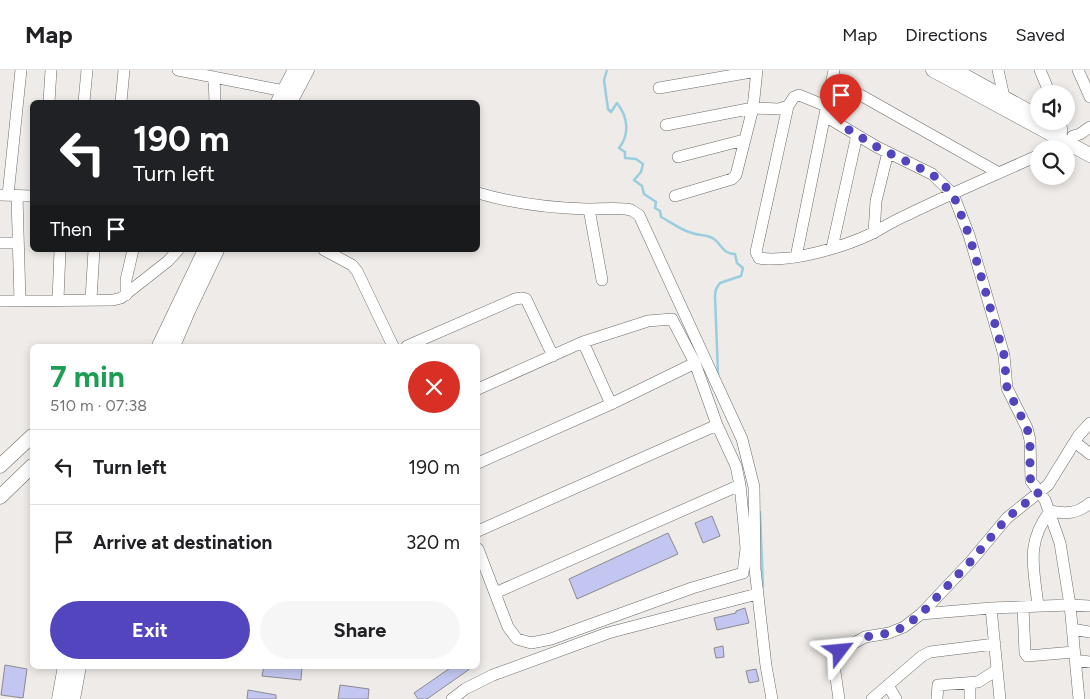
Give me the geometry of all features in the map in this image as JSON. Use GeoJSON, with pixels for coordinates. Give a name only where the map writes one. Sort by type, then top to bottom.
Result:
{"type":"FeatureCollection","features":[{"type":"Feature","properties":{"kind":"main road"},"geometry":{"type":"LineString","coordinates":[[284,99],[295,70]]}},
{"type":"Feature","properties":{"kind":"main road"},"geometry":{"type":"LineString","coordinates":[[284,99],[307,70]]}},
{"type":"Feature","properties":{"kind":"main road"},"geometry":{"type":"LineString","coordinates":[[933,70],[1090,145]]}},
{"type":"Feature","properties":{"kind":"main road"},"geometry":{"type":"LineString","coordinates":[[954,70],[1030,112]]}},
{"type":"Feature","properties":{"kind":"main road"},"geometry":{"type":"LineString","coordinates":[[1065,132],[1090,155]]}},
{"type":"Feature","properties":{"kind":"main road"},"geometry":{"type":"LineString","coordinates":[[160,344],[204,252]]}},
{"type":"Feature","properties":{"kind":"main road"},"geometry":{"type":"LineString","coordinates":[[174,344],[216,252]]}},
{"type":"Feature","properties":{"kind":"main road"},"geometry":{"type":"LineString","coordinates":[[0,466],[30,438]]}},
{"type":"Feature","properties":{"kind":"main road"},"geometry":{"type":"LineString","coordinates":[[0,497],[30,468]]}},
{"type":"Feature","properties":{"kind":"main road"},"geometry":{"type":"LineString","coordinates":[[58,699],[64,669]]}},
{"type":"Feature","properties":{"kind":"main road"},"geometry":{"type":"LineString","coordinates":[[73,699],[78,669]]}},
{"type":"Feature","properties":{"kind":"street"},"geometry":{"type":"LineString","coordinates":[[20,70],[8,195],[18,243],[20,301]]}},
{"type":"Feature","properties":{"kind":"street"},"geometry":{"type":"LineString","coordinates":[[49,100],[51,70]]}},
{"type":"Feature","properties":{"kind":"street"},"geometry":{"type":"LineString","coordinates":[[84,100],[87,70]]}},
{"type":"Feature","properties":{"kind":"street"},"geometry":{"type":"LineString","coordinates":[[121,100],[124,70]]}},
{"type":"Feature","properties":{"kind":"street"},"geometry":{"type":"LineString","coordinates":[[178,70],[207,74],[284,99]]}},
{"type":"Feature","properties":{"kind":"street"},"geometry":{"type":"LineString","coordinates":[[998,70],[1004,97]]}},
{"type":"Feature","properties":{"kind":"street"},"geometry":{"type":"LineString","coordinates":[[1040,70],[1046,85]]}},
{"type":"Feature","properties":{"kind":"street"},"geometry":{"type":"LineString","coordinates":[[1078,70],[1090,97]]}},
{"type":"Feature","properties":{"kind":"street"},"geometry":{"type":"LineString","coordinates":[[659,88],[757,71],[753,108],[734,178],[675,196]]}},
{"type":"Feature","properties":{"kind":"street"},"geometry":{"type":"LineString","coordinates":[[207,74],[214,100]]}},
{"type":"Feature","properties":{"kind":"street"},"geometry":{"type":"LineString","coordinates":[[796,257],[833,75],[999,173]]}},
{"type":"Feature","properties":{"kind":"street"},"geometry":{"type":"LineString","coordinates":[[1030,158],[953,194],[905,215],[874,233],[846,245],[796,257],[769,260],[759,258],[756,252],[788,106],[794,97],[799,95],[825,111],[857,135],[932,174],[953,194],[969,235],[1004,355],[1007,388],[1027,428],[1030,440],[1030,478],[1038,493],[1045,500],[1060,543],[1070,605],[1079,699]]}},
{"type":"Feature","properties":{"kind":"street"},"geometry":{"type":"LineString","coordinates":[[666,125],[753,108],[779,109],[788,106]]}},
{"type":"Feature","properties":{"kind":"street"},"geometry":{"type":"LineString","coordinates":[[1065,132],[1080,134],[1090,126]]}},
{"type":"Feature","properties":{"kind":"street"},"geometry":{"type":"LineString","coordinates":[[832,248],[857,135]]}},
{"type":"Feature","properties":{"kind":"street"},"geometry":{"type":"LineString","coordinates":[[678,157],[744,140]]}},
{"type":"Feature","properties":{"kind":"street"},"geometry":{"type":"LineString","coordinates":[[874,233],[876,201],[888,152]]}},
{"type":"Feature","properties":{"kind":"street"},"geometry":{"type":"LineString","coordinates":[[480,194],[544,206],[589,209],[626,208],[639,215],[742,439],[754,487],[755,569],[772,699]]}},
{"type":"Feature","properties":{"kind":"street"},"geometry":{"type":"LineString","coordinates":[[8,195],[30,196]]}},
{"type":"Feature","properties":{"kind":"street"},"geometry":{"type":"LineString","coordinates":[[589,209],[602,280]]}},
{"type":"Feature","properties":{"kind":"street"},"geometry":{"type":"LineString","coordinates":[[0,243],[18,243]]}},
{"type":"Feature","properties":{"kind":"street"},"geometry":{"type":"LineString","coordinates":[[58,300],[60,252]]}},
{"type":"Feature","properties":{"kind":"street"},"geometry":{"type":"LineString","coordinates":[[91,299],[94,252]]}},
{"type":"Feature","properties":{"kind":"street"},"geometry":{"type":"LineString","coordinates":[[126,295],[126,280],[133,252]]}},
{"type":"Feature","properties":{"kind":"street"},"geometry":{"type":"LineString","coordinates":[[0,301],[113,300],[126,295],[168,261],[176,252]]}},
{"type":"Feature","properties":{"kind":"street"},"geometry":{"type":"LineString","coordinates":[[328,252],[352,265],[357,272],[392,344]]}},
{"type":"Feature","properties":{"kind":"street"},"geometry":{"type":"LineString","coordinates":[[413,344],[521,298],[526,299],[553,356]]}},
{"type":"Feature","properties":{"kind":"street"},"geometry":{"type":"LineString","coordinates":[[480,388],[583,342],[648,321],[672,319],[695,363],[718,425],[736,466],[740,485],[746,549],[743,573],[692,588],[541,642],[517,640],[508,626],[480,554]]}},
{"type":"Feature","properties":{"kind":"street"},"geometry":{"type":"LineString","coordinates":[[583,342],[611,404]]}},
{"type":"Feature","properties":{"kind":"street"},"geometry":{"type":"LineString","coordinates":[[480,462],[611,404],[695,363]]}},
{"type":"Feature","properties":{"kind":"street"},"geometry":{"type":"LineString","coordinates":[[839,699],[834,665],[840,651],[865,637],[889,633],[904,627],[921,614],[971,561],[1007,518],[1048,485],[1075,442],[1090,423]]}},
{"type":"Feature","properties":{"kind":"street"},"geometry":{"type":"LineString","coordinates":[[480,530],[718,425]]}},
{"type":"Feature","properties":{"kind":"street"},"geometry":{"type":"LineString","coordinates":[[1075,442],[1090,454]]}},
{"type":"Feature","properties":{"kind":"street"},"geometry":{"type":"LineString","coordinates":[[495,592],[740,485]]}},
{"type":"Feature","properties":{"kind":"street"},"geometry":{"type":"LineString","coordinates":[[1050,511],[1071,514],[1090,504]]}},
{"type":"Feature","properties":{"kind":"street"},"geometry":{"type":"LineString","coordinates":[[1038,606],[1032,552],[1038,529],[1050,511]]}},
{"type":"Feature","properties":{"kind":"street"},"geometry":{"type":"LineString","coordinates":[[457,697],[465,689],[493,675],[608,633],[758,594]]}},
{"type":"Feature","properties":{"kind":"street"},"geometry":{"type":"LineString","coordinates":[[921,614],[991,608],[1090,606]]}},
{"type":"Feature","properties":{"kind":"street"},"geometry":{"type":"LineString","coordinates":[[1023,607],[1025,653],[1027,656],[1074,656],[1090,662]]}},
{"type":"Feature","properties":{"kind":"street"},"geometry":{"type":"LineString","coordinates":[[991,608],[1000,699]]}},
{"type":"Feature","properties":{"kind":"street"},"geometry":{"type":"LineString","coordinates":[[1072,630],[1090,632]]}},
{"type":"Feature","properties":{"kind":"street"},"geometry":{"type":"LineString","coordinates":[[872,699],[922,656],[930,652],[995,644]]}},
{"type":"Feature","properties":{"kind":"street"},"geometry":{"type":"LineString","coordinates":[[936,699],[938,685],[978,682],[997,670]]}},
{"type":"Feature","properties":{"kind":"street"},"geometry":{"type":"LineString","coordinates":[[970,683],[970,699]]}},
{"type":"Feature","properties":{"kind":"street"},"geometry":{"type":"LineString","coordinates":[[888,685],[896,699]]}},
{"type":"Feature","properties":{"kind":"building"},"geometry":{"type":"Polygon","coordinates":[[[712,516],[720,536],[703,543],[695,523],[712,516]]]}},
{"type":"Feature","properties":{"kind":"building"},"geometry":{"type":"Polygon","coordinates":[[[668,533],[678,554],[577,599],[569,579],[668,533]]]}},
{"type":"Feature","properties":{"kind":"building"},"geometry":{"type":"Polygon","coordinates":[[[745,608],[749,623],[717,630],[714,618],[736,613],[736,611],[745,608]]]}},
{"type":"Feature","properties":{"kind":"building"},"geometry":{"type":"Polygon","coordinates":[[[723,646],[724,657],[716,658],[714,648],[723,646]]]}},
{"type":"Feature","properties":{"kind":"building"},"geometry":{"type":"Polygon","coordinates":[[[5,665],[27,669],[23,698],[1,695],[5,665]]]}},
{"type":"Feature","properties":{"kind":"building"},"geometry":{"type":"Polygon","coordinates":[[[263,669],[302,669],[301,680],[262,676],[263,669]]]}},
{"type":"Feature","properties":{"kind":"building"},"geometry":{"type":"Polygon","coordinates":[[[449,669],[470,669],[427,699],[418,699],[414,693],[449,669]]]}},
{"type":"Feature","properties":{"kind":"building"},"geometry":{"type":"Polygon","coordinates":[[[756,669],[759,681],[749,683],[746,671],[756,669]]]}},
{"type":"Feature","properties":{"kind":"building"},"geometry":{"type":"Polygon","coordinates":[[[340,685],[369,689],[368,699],[338,699],[340,685]]]}},
{"type":"Feature","properties":{"kind":"building"},"geometry":{"type":"Polygon","coordinates":[[[248,690],[276,695],[276,699],[247,699],[248,690]]]}},
{"type":"Feature","properties":{"kind":"waterway"},"geometry":{"type":"LineString","coordinates":[[607,70],[604,80],[608,109],[611,112],[617,103],[624,114],[626,126],[625,137],[619,148],[625,152],[625,158],[636,159],[643,164],[641,172],[634,180],[642,186],[644,194],[656,202],[655,208],[660,211],[661,217],[688,232],[709,236],[714,239],[725,251],[735,254],[737,263],[743,268],[741,276],[720,283],[716,289],[718,375]]}},
{"type":"Feature","properties":{"kind":"waterway"},"geometry":{"type":"LineString","coordinates":[[760,512],[763,587]]}},
{"type":"Feature","properties":{"kind":"route"},"geometry":{"type":"LineString","coordinates":[[840,651],[865,637],[889,633],[904,627],[921,614],[971,561],[1007,518],[1038,493],[1030,478],[1030,440],[1027,428],[1007,388],[1004,355],[969,235],[953,194],[932,174],[877,147],[841,125]]}}]}
